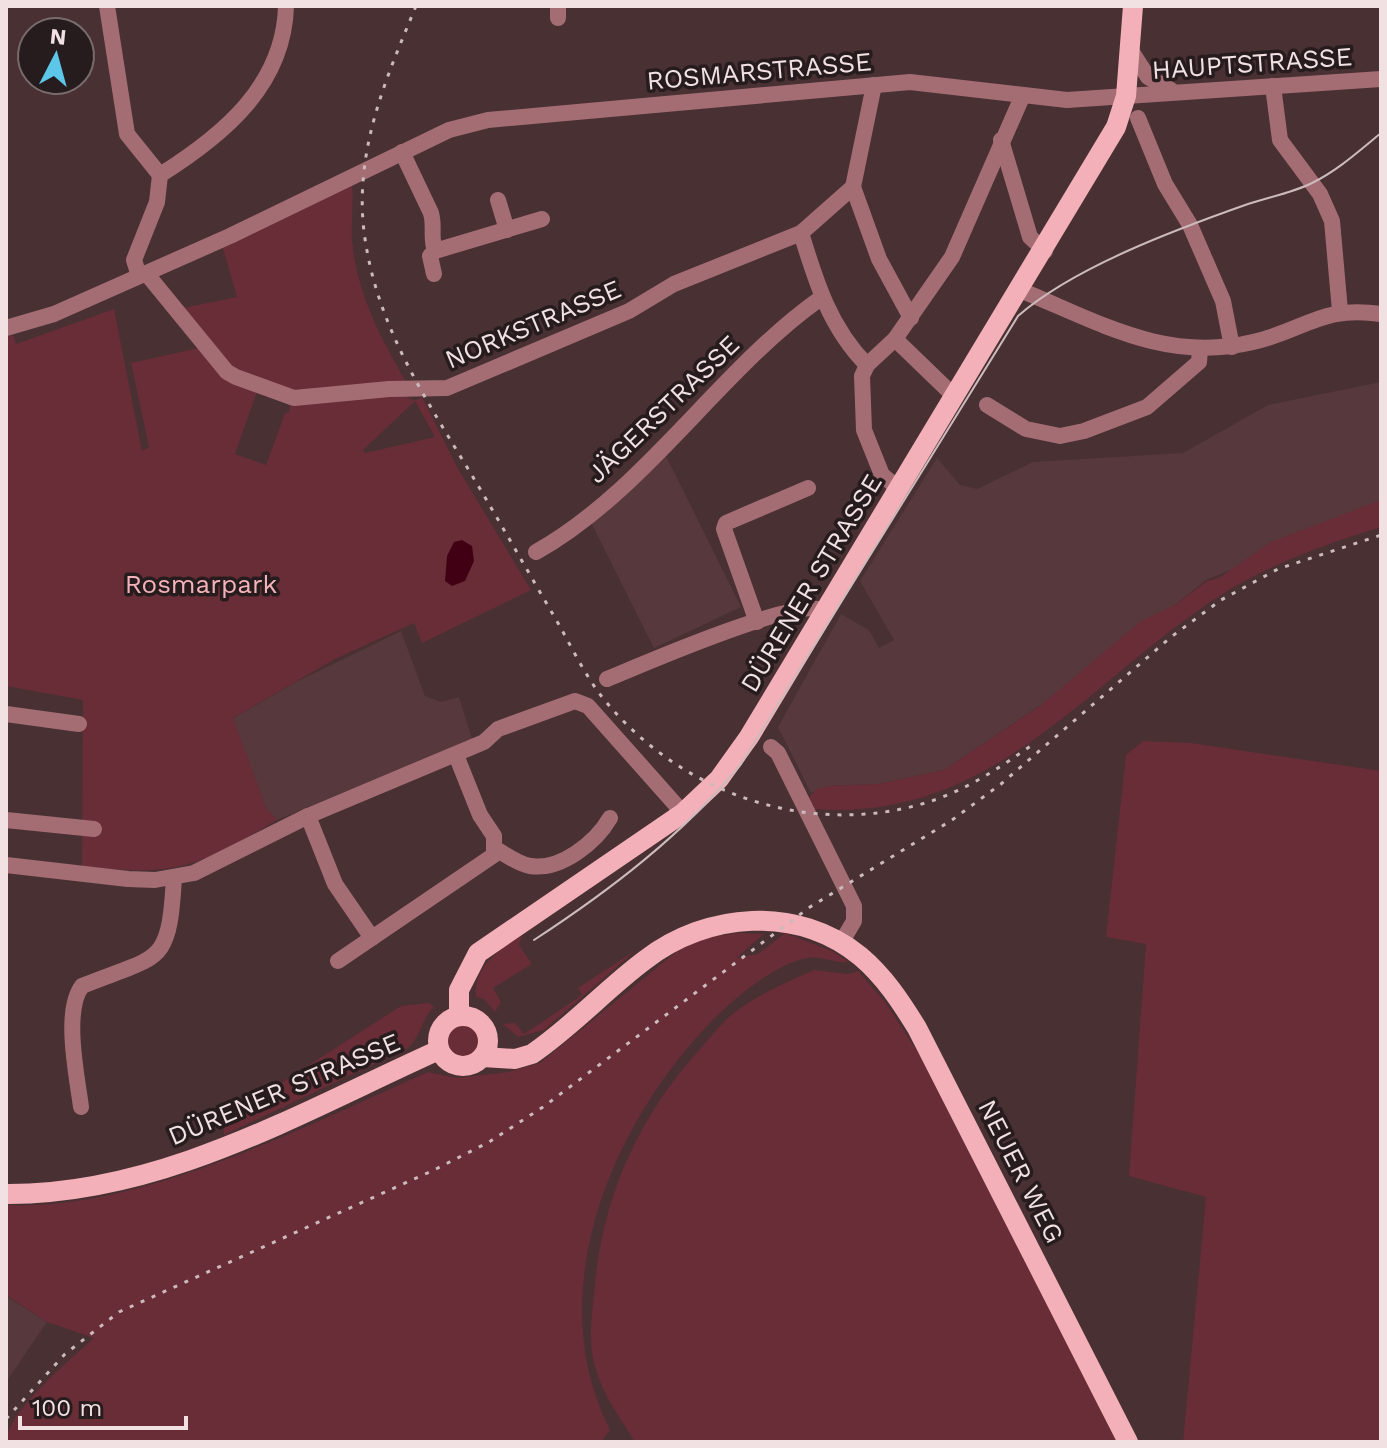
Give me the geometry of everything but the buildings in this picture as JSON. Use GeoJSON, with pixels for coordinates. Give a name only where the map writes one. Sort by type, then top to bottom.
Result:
{"type":"FeatureCollection","features":[{"type":"Feature","properties":{"kind":"main road","name":"DÜRENER STRASSE"},"geometry":{"type":"LineString","coordinates":[[459,1016],[463,977],[478,953],[683,813],[719,779],[749,737],[1045,251],[1116,127],[1126,96],[1133,6]]}},
{"type":"Feature","properties":{"kind":"main road","name":"NEUER WEG"},"geometry":{"type":"LineString","coordinates":[[483,1057],[499,1060],[532,1054],[645,959],[670,943],[720,924],[768,920],[809,929],[841,943],[886,983],[917,1028],[1016,1216],[1128,1442]]}},
{"type":"Feature","properties":{"kind":"main road"},"geometry":{"type":"LineString","coordinates":[[459,1016],[474,1018],[485,1030],[488,1043],[483,1057],[459,1066],[444,1058],[439,1050],[440,1028],[459,1016]]}},
{"type":"Feature","properties":{"kind":"main road","name":"DÜRENER STRASSE"},"geometry":{"type":"LineString","coordinates":[[6,1194],[32,1194],[148,1174],[217,1152],[439,1050]]}},
{"type":"Feature","properties":{"kind":"street"},"geometry":{"type":"LineString","coordinates":[[107,6],[127,134],[160,175],[157,202],[134,260],[142,275]]}},
{"type":"Feature","properties":{"kind":"street"},"geometry":{"type":"LineString","coordinates":[[160,175],[198,151],[247,108],[273,63],[286,6]]}},
{"type":"Feature","properties":{"kind":"street"},"geometry":{"type":"LineString","coordinates":[[1130,49],[1148,77],[1172,90]]}},
{"type":"Feature","properties":{"kind":"street","name":"HAUPTSTRASSE"},"geometry":{"type":"LineString","coordinates":[[1126,96],[1172,90],[1381,79]]}},
{"type":"Feature","properties":{"kind":"street","name":"ROSMARSTRASSE"},"geometry":{"type":"LineString","coordinates":[[6,328],[54,314],[142,275],[449,130],[488,120],[874,85],[929,83],[1022,97],[1126,96]]}},
{"type":"Feature","properties":{"kind":"street"},"geometry":{"type":"LineString","coordinates":[[874,85],[853,187],[879,259],[911,318]]}},
{"type":"Feature","properties":{"kind":"street"},"geometry":{"type":"LineString","coordinates":[[1273,86],[1280,140],[1320,194],[1332,221],[1340,311]]}},
{"type":"Feature","properties":{"kind":"street"},"geometry":{"type":"LineString","coordinates":[[898,488],[882,475],[864,430],[861,388],[867,365],[895,339],[911,318],[961,239],[1022,97]]}},
{"type":"Feature","properties":{"kind":"street"},"geometry":{"type":"LineString","coordinates":[[1138,118],[1165,184],[1190,225],[1223,301],[1232,347]]}},
{"type":"Feature","properties":{"kind":"street"},"geometry":{"type":"LineString","coordinates":[[1001,140],[1032,242],[1045,251]]}},
{"type":"Feature","properties":{"kind":"street"},"geometry":{"type":"LineString","coordinates":[[402,152],[431,213],[434,223],[431,239],[435,251]]}},
{"type":"Feature","properties":{"kind":"street","name":"NORKSTRASSE"},"geometry":{"type":"LineString","coordinates":[[142,275],[227,372],[294,398],[453,386],[629,311],[674,284],[801,233],[853,187]]}},
{"type":"Feature","properties":{"kind":"street"},"geometry":{"type":"LineString","coordinates":[[498,200],[507,230]]}},
{"type":"Feature","properties":{"kind":"street"},"geometry":{"type":"LineString","coordinates":[[434,274],[430,256],[435,251],[542,219]]}},
{"type":"Feature","properties":{"kind":"street"},"geometry":{"type":"LineString","coordinates":[[801,233],[821,298],[848,343],[867,365]]}},
{"type":"Feature","properties":{"kind":"street"},"geometry":{"type":"LineString","coordinates":[[1020,290],[1143,341],[1200,350],[1232,347],[1340,311],[1381,314]]}},
{"type":"Feature","properties":{"kind":"street","name":"JÄGERSTRASSE"},"geometry":{"type":"LineString","coordinates":[[536,552],[595,508],[663,447],[762,346],[821,298]]}},
{"type":"Feature","properties":{"kind":"street"},"geometry":{"type":"LineString","coordinates":[[895,339],[954,396]]}},
{"type":"Feature","properties":{"kind":"street"},"geometry":{"type":"LineString","coordinates":[[987,405],[1026,429],[1060,436],[1084,431],[1147,407],[1199,362],[1200,350]]}},
{"type":"Feature","properties":{"kind":"street"},"geometry":{"type":"LineString","coordinates":[[757,622],[724,529],[726,523],[808,488]]}},
{"type":"Feature","properties":{"kind":"street"},"geometry":{"type":"LineString","coordinates":[[607,679],[804,607],[826,611]]}},
{"type":"Feature","properties":{"kind":"street"},"geometry":{"type":"LineString","coordinates":[[6,865],[128,879],[174,877],[212,866],[308,816],[456,755],[484,742],[498,729],[580,701],[588,706],[683,813]]}},
{"type":"Feature","properties":{"kind":"street"},"geometry":{"type":"LineString","coordinates":[[6,714],[79,724]]}},
{"type":"Feature","properties":{"kind":"street"},"geometry":{"type":"LineString","coordinates":[[771,747],[778,753],[854,906],[854,921],[841,943]]}},
{"type":"Feature","properties":{"kind":"street"},"geometry":{"type":"LineString","coordinates":[[338,961],[488,860],[496,849],[494,836],[480,815],[456,755]]}},
{"type":"Feature","properties":{"kind":"street"},"geometry":{"type":"LineString","coordinates":[[308,816],[335,884],[372,938]]}},
{"type":"Feature","properties":{"kind":"street"},"geometry":{"type":"LineString","coordinates":[[496,849],[522,864],[549,866],[600,835],[610,818]]}},
{"type":"Feature","properties":{"kind":"street"},"geometry":{"type":"LineString","coordinates":[[6,820],[94,829]]}},
{"type":"Feature","properties":{"kind":"street"},"geometry":{"type":"LineString","coordinates":[[81,1107],[72,1031],[77,993],[82,986],[159,953],[169,936],[174,877]]}},
{"type":"Feature","properties":{"kind":"shaded area"},"geometry":{"type":"Polygon","coordinates":[[[1381,382],[1381,518],[1324,532],[1206,580],[1097,667],[944,770],[878,784],[829,786],[811,793],[778,727],[841,614],[869,630],[879,648],[894,640],[860,581],[937,458],[960,485],[977,489],[1033,462],[1183,453],[1268,405],[1381,382]]]}},
{"type":"Feature","properties":{"kind":"shaded area"},"geometry":{"type":"Polygon","coordinates":[[[666,456],[741,607],[654,648],[590,520],[666,456]]]}},
{"type":"Feature","properties":{"kind":"shaded area"},"geometry":{"type":"Polygon","coordinates":[[[462,540],[472,546],[474,561],[465,581],[452,586],[445,581],[447,556],[454,542],[462,540]]]}},
{"type":"Feature","properties":{"kind":"shaded area"},"geometry":{"type":"Polygon","coordinates":[[[401,631],[425,696],[441,702],[459,697],[472,739],[277,820],[266,808],[232,719],[294,683],[401,631]]]}},
{"type":"Feature","properties":{"kind":"shaded area"},"geometry":{"type":"Polygon","coordinates":[[[6,1296],[47,1322],[6,1382],[6,1296]]]}},
{"type":"Feature","properties":{"kind":"green space"},"geometry":{"type":"Polygon","coordinates":[[[352,184],[352,240],[359,279],[379,332],[407,384],[311,394],[235,373],[183,308],[237,297],[223,248],[352,184]]]}},
{"type":"Feature","properties":{"kind":"green space","name":"Rosmarpark"},"geometry":{"type":"Polygon","coordinates":[[[114,309],[142,451],[149,447],[131,363],[203,347],[258,389],[235,454],[266,465],[285,413],[289,413],[290,400],[407,391],[409,399],[422,397],[457,467],[531,590],[422,643],[414,623],[335,659],[233,718],[266,808],[277,820],[226,849],[185,865],[142,870],[82,866],[83,700],[6,686],[6,337],[13,335],[16,344],[114,309]],[[415,401],[363,450],[365,453],[435,437],[415,401]]]}},
{"type":"Feature","properties":{"kind":"green space"},"geometry":{"type":"Polygon","coordinates":[[[1381,500],[1381,527],[1300,555],[1224,593],[1036,738],[987,769],[935,793],[877,807],[814,809],[808,798],[817,789],[829,786],[878,784],[944,770],[1041,705],[1141,621],[1175,605],[1207,581],[1219,578],[1271,542],[1381,500]]]}},
{"type":"Feature","properties":{"kind":"green space"},"geometry":{"type":"Polygon","coordinates":[[[1143,741],[1191,743],[1381,771],[1381,1442],[1183,1442],[1206,1197],[1129,1176],[1146,944],[1106,937],[1126,755],[1143,741]]]}},
{"type":"Feature","properties":{"kind":"green space"},"geometry":{"type":"Polygon","coordinates":[[[785,933],[832,951],[849,962],[813,957],[794,962],[767,976],[729,1005],[673,1066],[642,1113],[616,1163],[596,1215],[585,1269],[582,1324],[590,1378],[610,1430],[601,1442],[6,1442],[9,1430],[28,1402],[94,1338],[47,1322],[6,1295],[6,1205],[57,1203],[111,1195],[166,1180],[277,1139],[428,1072],[457,1078],[508,1072],[540,1063],[681,948],[708,937],[764,934],[736,958],[758,954],[785,933]]]}},
{"type":"Feature","properties":{"kind":"green space"},"geometry":{"type":"Polygon","coordinates":[[[522,935],[519,945],[532,964],[493,988],[501,1002],[495,1012],[484,999],[476,997],[479,976],[490,960],[522,935]]]}},
{"type":"Feature","properties":{"kind":"green space"},"geometry":{"type":"Polygon","coordinates":[[[636,950],[544,1030],[518,1037],[503,1024],[515,1023],[524,1034],[582,995],[578,988],[636,950]]]}},
{"type":"Feature","properties":{"kind":"green space"},"geometry":{"type":"Polygon","coordinates":[[[814,970],[848,974],[858,971],[885,1002],[919,1054],[1120,1442],[635,1442],[603,1387],[591,1347],[600,1250],[616,1187],[628,1157],[660,1101],[720,1026],[752,1000],[814,970]]]}},
{"type":"Feature","properties":{"kind":"green space"},"geometry":{"type":"Polygon","coordinates":[[[429,1003],[434,1007],[408,1048],[224,1135],[223,1120],[401,1006],[429,1003]]]}},
{"type":"Feature","properties":{"kind":"green space"},"geometry":{"type":"Polygon","coordinates":[[[462,1023],[474,1028],[479,1040],[474,1052],[462,1057],[450,1052],[445,1040],[450,1028],[462,1023]]]}},
{"type":"Feature","properties":{"kind":"tram line"},"geometry":{"type":"LineString","coordinates":[[534,940],[590,902],[670,838],[741,764],[1018,316],[1068,281],[1127,251],[1220,214],[1312,183],[1339,167],[1381,133]]}},
{"type":"Feature","properties":{"kind":"railway"},"geometry":{"type":"LineString","coordinates":[[416,6],[385,85],[369,138],[362,193],[369,261],[392,333],[426,400],[599,693],[631,729],[668,759],[709,783],[753,801],[799,811],[846,815],[893,811],[940,798],[999,768],[1032,745]]}},
{"type":"Feature","properties":{"kind":"railway"},"geometry":{"type":"LineString","coordinates":[[6,1419],[65,1354],[119,1312],[434,1170],[489,1142],[543,1107],[810,907],[952,820],[1001,784],[1171,637],[1221,600],[1278,569],[1381,535]]}}]}
